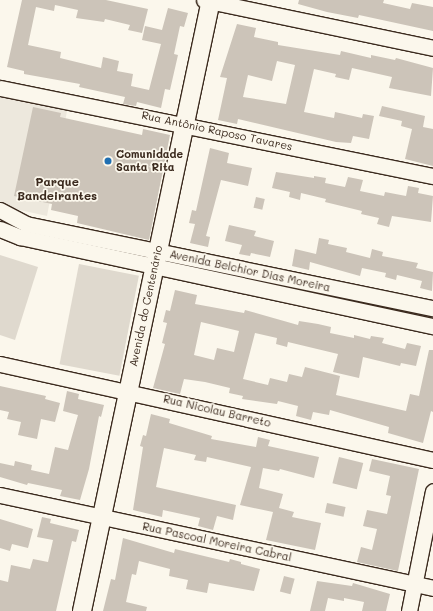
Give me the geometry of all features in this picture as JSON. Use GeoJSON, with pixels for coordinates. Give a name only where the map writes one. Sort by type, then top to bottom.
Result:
{"type":"FeatureCollection","features":[{"type":"Feature","properties":{"kind":"street"},"geometry":{"type":"LineString","coordinates":[[208,0],[433,48]]}},
{"type":"Feature","properties":{"kind":"street","name":"Avenida do Centenário"},"geometry":{"type":"LineString","coordinates":[[82,611],[184,124],[208,0]]}},
{"type":"Feature","properties":{"kind":"street","name":"Rua Antônio Raposo Tavares"},"geometry":{"type":"LineString","coordinates":[[0,88],[184,124],[433,176]]}},
{"type":"Feature","properties":{"kind":"street","name":"Avenida Belchior Dias Moreira"},"geometry":{"type":"LineString","coordinates":[[0,210],[26,224],[156,259],[433,326]]}},
{"type":"Feature","properties":{"kind":"street","name":"Avenida Belchior Dias Moreira"},"geometry":{"type":"LineString","coordinates":[[0,229],[20,237],[156,259],[433,308]]}},
{"type":"Feature","properties":{"kind":"street","name":"Rua Nicolau Barreto"},"geometry":{"type":"LineString","coordinates":[[0,364],[128,391],[433,460]]}},
{"type":"Feature","properties":{"kind":"street"},"geometry":{"type":"LineString","coordinates":[[409,611],[433,491]]}},
{"type":"Feature","properties":{"kind":"street","name":"Rua Pascoal Moreira Cabral"},"geometry":{"type":"LineString","coordinates":[[0,495],[433,588]]}},
{"type":"Feature","properties":{"kind":"shaded area"},"geometry":{"type":"Polygon","coordinates":[[[0,97],[67,111],[47,216],[15,209],[0,203],[0,97]]]}},
{"type":"Feature","properties":{"kind":"shaded area"},"geometry":{"type":"Polygon","coordinates":[[[0,255],[38,267],[15,340],[0,335],[0,255]]]}},
{"type":"Feature","properties":{"kind":"shaded area"},"geometry":{"type":"Polygon","coordinates":[[[79,264],[139,276],[119,376],[60,364],[79,264]]]}},
{"type":"Feature","properties":{"kind":"building"},"geometry":{"type":"Polygon","coordinates":[[[22,0],[106,0],[148,9],[142,33],[128,30],[130,25],[105,19],[104,22],[76,18],[78,10],[55,5],[54,11],[36,7],[28,45],[61,52],[60,58],[101,68],[103,57],[119,61],[117,71],[133,74],[131,86],[149,90],[161,44],[142,40],[145,26],[162,30],[168,8],[188,13],[184,27],[180,26],[174,54],[178,55],[170,90],[165,89],[161,108],[137,102],[136,106],[123,104],[125,97],[79,87],[80,84],[24,74],[24,71],[7,67],[22,0]]]}},
{"type":"Feature","properties":{"kind":"building"},"geometry":{"type":"Polygon","coordinates":[[[299,0],[384,0],[383,3],[410,9],[412,3],[433,7],[433,31],[359,15],[358,18],[327,12],[298,4],[299,0]]]}},
{"type":"Feature","properties":{"kind":"building"},"geometry":{"type":"Polygon","coordinates":[[[237,24],[256,28],[254,37],[278,42],[278,45],[340,55],[341,51],[371,58],[371,55],[395,60],[396,58],[433,68],[431,96],[389,88],[392,77],[352,68],[349,80],[335,77],[336,74],[314,69],[304,112],[334,118],[335,112],[362,118],[363,114],[374,116],[369,139],[353,136],[351,143],[336,142],[238,119],[237,124],[218,120],[227,78],[220,77],[237,24]],[[277,61],[272,81],[248,75],[243,97],[286,104],[295,65],[277,61]]]}},
{"type":"Feature","properties":{"kind":"building"},"geometry":{"type":"Polygon","coordinates":[[[382,106],[425,116],[423,127],[433,129],[433,166],[405,159],[412,129],[401,126],[402,121],[379,116],[382,106]]]}},
{"type":"Feature","properties":{"kind":"building"},"geometry":{"type":"Polygon","coordinates":[[[33,107],[61,113],[60,117],[142,135],[143,129],[170,135],[149,240],[77,223],[78,216],[51,210],[52,204],[14,196],[33,107]]]}},
{"type":"Feature","properties":{"kind":"building"},"geometry":{"type":"Polygon","coordinates":[[[210,148],[229,153],[227,163],[252,168],[248,186],[221,180],[206,236],[210,237],[208,247],[190,243],[195,224],[189,223],[192,210],[196,211],[210,148]]]}},
{"type":"Feature","properties":{"kind":"building"},"geometry":{"type":"Polygon","coordinates":[[[276,172],[314,178],[314,176],[326,178],[325,183],[345,187],[348,177],[363,180],[360,191],[384,196],[385,192],[406,196],[408,186],[419,188],[418,193],[433,196],[431,222],[392,216],[389,227],[377,224],[379,218],[361,214],[362,211],[325,202],[326,199],[301,193],[300,200],[289,197],[290,192],[272,188],[276,172]]]}},
{"type":"Feature","properties":{"kind":"building"},"geometry":{"type":"Polygon","coordinates":[[[256,197],[265,199],[262,210],[254,208],[256,197]]]}},
{"type":"Feature","properties":{"kind":"building"},"geometry":{"type":"Polygon","coordinates":[[[229,225],[256,231],[254,236],[274,241],[270,257],[251,253],[250,256],[239,254],[242,245],[225,241],[229,225]]]}},
{"type":"Feature","properties":{"kind":"building"},"geometry":{"type":"Polygon","coordinates":[[[319,238],[329,240],[328,244],[347,248],[346,252],[370,258],[372,249],[383,252],[382,256],[418,263],[416,268],[433,272],[432,291],[420,288],[422,281],[397,275],[396,280],[385,277],[386,273],[362,268],[360,276],[310,262],[309,270],[292,266],[295,249],[316,254],[319,238]]]}},
{"type":"Feature","properties":{"kind":"building"},"geometry":{"type":"Polygon","coordinates":[[[175,290],[197,295],[195,304],[244,313],[245,310],[298,325],[299,321],[318,324],[331,327],[330,333],[354,338],[354,335],[370,339],[371,336],[384,338],[382,343],[405,349],[407,343],[421,346],[416,366],[401,363],[400,366],[363,357],[359,378],[333,372],[338,354],[288,342],[287,347],[276,344],[277,338],[255,333],[243,379],[268,385],[270,378],[287,382],[289,374],[302,377],[305,367],[340,376],[336,395],[406,411],[410,394],[419,396],[429,350],[433,350],[433,412],[431,411],[423,443],[388,433],[389,427],[330,410],[329,415],[313,412],[311,420],[296,416],[298,406],[278,401],[277,404],[242,399],[243,396],[229,393],[230,388],[205,382],[184,379],[180,394],[153,388],[165,344],[162,343],[167,323],[163,322],[166,310],[170,311],[175,290]],[[201,322],[194,355],[214,360],[217,348],[234,352],[239,331],[201,322]]]}},
{"type":"Feature","properties":{"kind":"building"},"geometry":{"type":"Polygon","coordinates":[[[0,386],[46,396],[45,399],[60,403],[55,422],[41,419],[37,439],[18,435],[21,422],[7,419],[9,412],[0,410],[0,386]]]}},
{"type":"Feature","properties":{"kind":"building"},"geometry":{"type":"Polygon","coordinates":[[[67,391],[79,394],[78,399],[104,405],[101,417],[99,416],[89,469],[80,500],[60,496],[62,490],[28,483],[27,485],[0,477],[0,463],[14,466],[15,461],[32,465],[31,470],[49,474],[55,447],[68,450],[78,415],[63,411],[67,391]]]}},
{"type":"Feature","properties":{"kind":"building"},"geometry":{"type":"Polygon","coordinates":[[[151,414],[170,419],[169,423],[212,436],[211,439],[256,447],[258,437],[270,440],[268,446],[319,457],[314,478],[280,469],[279,471],[263,468],[259,488],[283,494],[279,508],[294,512],[292,517],[321,523],[315,550],[266,540],[273,512],[240,505],[251,467],[207,457],[206,462],[194,460],[196,455],[164,448],[156,487],[236,505],[233,520],[217,516],[213,530],[198,526],[200,518],[163,510],[162,517],[133,510],[143,447],[140,446],[143,435],[146,436],[151,414]]]}},
{"type":"Feature","properties":{"kind":"building"},"geometry":{"type":"Polygon","coordinates":[[[339,457],[363,463],[357,489],[332,483],[339,457]]]}},
{"type":"Feature","properties":{"kind":"building"},"geometry":{"type":"Polygon","coordinates":[[[372,459],[419,469],[398,571],[357,562],[361,547],[372,550],[377,529],[363,526],[367,510],[387,514],[391,496],[386,495],[390,476],[369,471],[372,459]]]}},
{"type":"Feature","properties":{"kind":"building"},"geometry":{"type":"Polygon","coordinates":[[[327,503],[346,507],[344,517],[325,513],[327,503]]]}},
{"type":"Feature","properties":{"kind":"building"},"geometry":{"type":"Polygon","coordinates":[[[42,517],[51,519],[50,523],[79,530],[76,542],[72,541],[56,611],[0,611],[0,580],[8,582],[11,565],[30,569],[33,559],[48,562],[53,540],[37,537],[42,517]]]}},
{"type":"Feature","properties":{"kind":"building"},"geometry":{"type":"Polygon","coordinates":[[[0,519],[33,529],[28,548],[12,544],[10,551],[0,548],[0,519]]]}},
{"type":"Feature","properties":{"kind":"building"},"geometry":{"type":"Polygon","coordinates":[[[123,538],[174,553],[175,549],[229,562],[230,559],[241,562],[241,564],[260,569],[254,591],[209,583],[207,593],[186,589],[188,580],[169,576],[170,569],[139,561],[136,575],[132,574],[126,602],[147,607],[146,611],[103,611],[111,579],[115,580],[123,538]]]}},
{"type":"Feature","properties":{"kind":"building"},"geometry":{"type":"Polygon","coordinates":[[[284,576],[295,579],[290,594],[280,591],[284,576]]]}},
{"type":"Feature","properties":{"kind":"building"},"geometry":{"type":"Polygon","coordinates":[[[317,581],[352,586],[353,583],[390,594],[386,611],[362,611],[364,602],[344,598],[344,601],[328,598],[325,611],[310,611],[317,581]]]}},
{"type":"Feature","properties":{"kind":"place","name":"Comunidade Santa Rita"},"geometry":{"type":"Point","coordinates":[108,161]}},
{"type":"Feature","properties":{"kind":"district","name":"Parque Bandeirantes"},"geometry":{"type":"Point","coordinates":[57,189]}}]}
